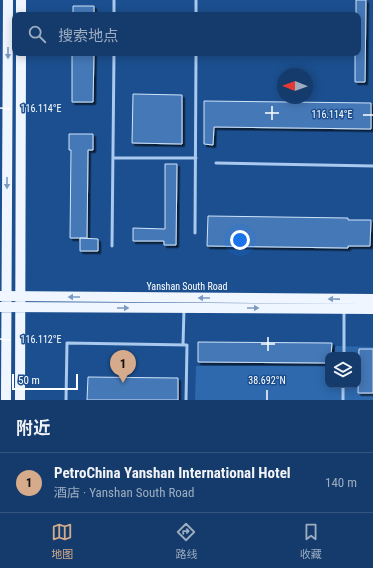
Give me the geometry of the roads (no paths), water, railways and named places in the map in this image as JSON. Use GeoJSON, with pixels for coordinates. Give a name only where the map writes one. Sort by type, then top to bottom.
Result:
{"type":"FeatureCollection","features":[{"type":"Feature","properties":{"kind":"main road"},"geometry":{"type":"LineString","coordinates":[[6,400],[3,307],[4,29],[8,0]]}},
{"type":"Feature","properties":{"kind":"main road"},"geometry":{"type":"LineString","coordinates":[[21,0],[21,12]]}},
{"type":"Feature","properties":{"kind":"main road"},"geometry":{"type":"LineString","coordinates":[[20,400],[21,56]]}},
{"type":"Feature","properties":{"kind":"main road","name":"Yanshan South Road"},"geometry":{"type":"LineString","coordinates":[[3,296],[373,299]]}},
{"type":"Feature","properties":{"kind":"main road"},"geometry":{"type":"LineString","coordinates":[[3,307],[373,309]]}},
{"type":"Feature","properties":{"kind":"lane"},"geometry":{"type":"LineString","coordinates":[[114,0],[114,12]]}},
{"type":"Feature","properties":{"kind":"lane"},"geometry":{"type":"LineString","coordinates":[[196,0],[196,12]]}},
{"type":"Feature","properties":{"kind":"lane"},"geometry":{"type":"LineString","coordinates":[[112,246],[114,56]]}},
{"type":"Feature","properties":{"kind":"lane"},"geometry":{"type":"LineString","coordinates":[[195,233],[196,56]]}},
{"type":"Feature","properties":{"kind":"lane"},"geometry":{"type":"LineString","coordinates":[[113,158],[196,158]]}},
{"type":"Feature","properties":{"kind":"lane"},"geometry":{"type":"LineString","coordinates":[[216,163],[373,166]]}},
{"type":"Feature","properties":{"kind":"lane"},"geometry":{"type":"LineString","coordinates":[[183,345],[184,308]]}},
{"type":"Feature","properties":{"kind":"lane"},"geometry":{"type":"LineString","coordinates":[[344,309],[344,352]]}},
{"type":"Feature","properties":{"kind":"lane"},"geometry":{"type":"LineString","coordinates":[[66,400],[67,343],[187,345],[186,400]]}},
{"type":"Feature","properties":{"kind":"lane"},"geometry":{"type":"LineString","coordinates":[[343,388],[343,400]]}},
{"type":"Feature","properties":{"kind":"place","name":"PetroChina Yanshan International Hotel"},"geometry":{"type":"Point","coordinates":[123,383]}}]}
